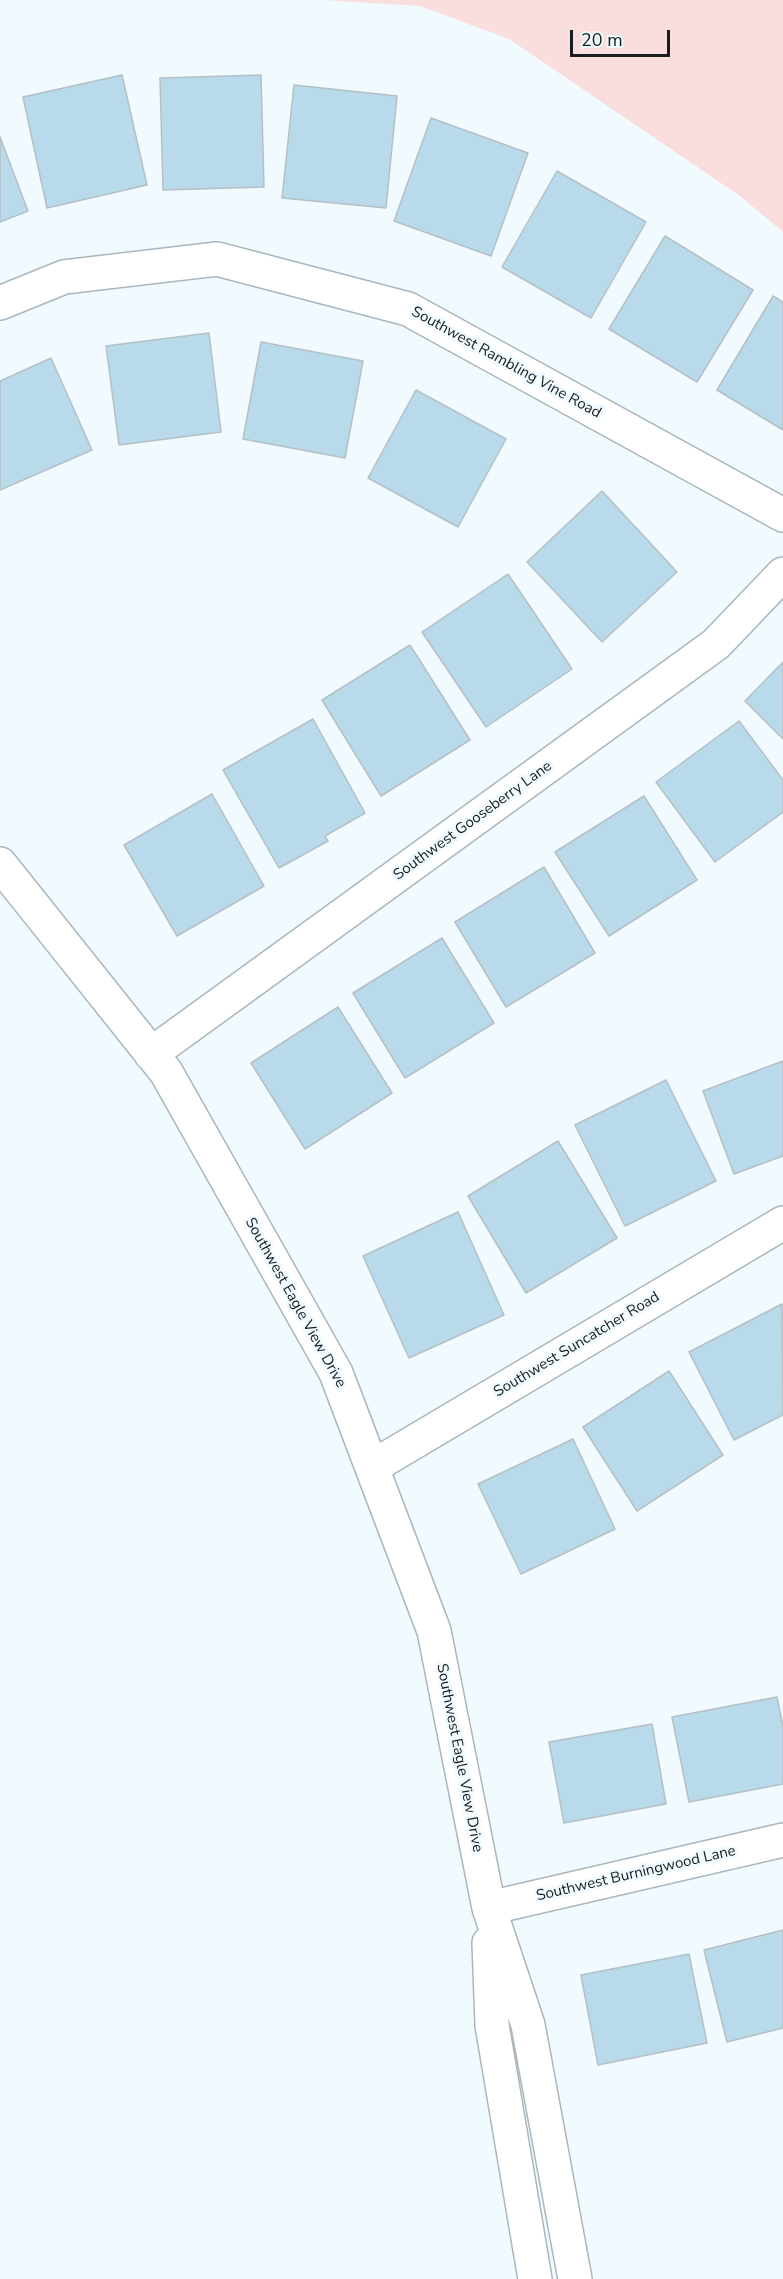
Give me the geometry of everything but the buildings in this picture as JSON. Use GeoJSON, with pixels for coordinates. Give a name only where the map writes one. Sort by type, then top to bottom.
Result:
{"type":"FeatureCollection","features":[{"type":"Feature","properties":{"kind":"street","name":"Southwest Rambling Vine Road"},"geometry":{"type":"LineString","coordinates":[[0,303],[64,277],[217,259],[408,309],[783,515]]}},
{"type":"Feature","properties":{"kind":"street","name":"Southwest Gooseberry Lane"},"geometry":{"type":"LineString","coordinates":[[151,1054],[716,644],[783,573]]}},
{"type":"Feature","properties":{"kind":"street","name":"Southwest Eagle View Drive"},"geometry":{"type":"LineString","coordinates":[[0,864],[166,1072],[336,1373],[434,1631],[489,1908],[528,2025],[575,2279]]}},
{"type":"Feature","properties":{"kind":"street","name":"Southwest Suncatcher Road"},"geometry":{"type":"LineString","coordinates":[[372,1467],[783,1223]]}},
{"type":"Feature","properties":{"kind":"street","name":"Southwest Burningwood Lane"},"geometry":{"type":"LineString","coordinates":[[489,1908],[783,1840]]}},
{"type":"Feature","properties":{"kind":"street","name":"Southwest Eagle View Drive"},"geometry":{"type":"LineString","coordinates":[[489,1908],[492,2025],[535,2279]]}},
{"type":"Feature","properties":{"kind":"shaded area"},"geometry":{"type":"Polygon","coordinates":[[[324,0],[783,0],[783,232],[740,196],[509,39],[420,6],[324,0]]]}}]}
